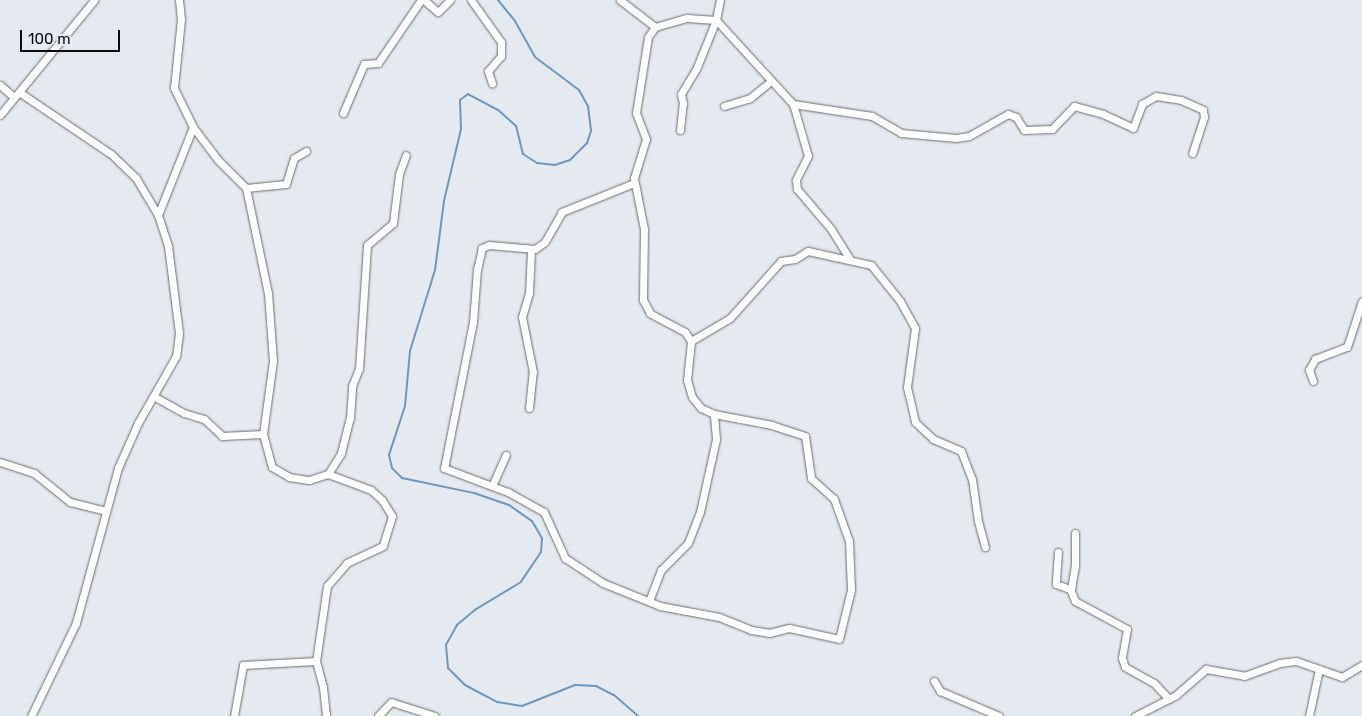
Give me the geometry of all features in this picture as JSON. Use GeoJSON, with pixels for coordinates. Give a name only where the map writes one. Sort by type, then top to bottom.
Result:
{"type":"FeatureCollection","features":[{"type":"Feature","properties":{"kind":"street"},"geometry":{"type":"LineString","coordinates":[[0,115],[94,0]]}},
{"type":"Feature","properties":{"kind":"street"},"geometry":{"type":"LineString","coordinates":[[179,0],[181,19],[173,83],[193,127],[218,160],[246,188],[270,304],[273,361],[264,434],[272,467],[282,475],[309,480],[328,474],[342,453],[350,418],[352,386],[359,369],[368,245],[393,223],[399,174],[406,155]]}},
{"type":"Feature","properties":{"kind":"street"},"geometry":{"type":"LineString","coordinates":[[344,113],[364,64],[378,64],[422,0],[438,12],[450,0]]}},
{"type":"Feature","properties":{"kind":"street"},"geometry":{"type":"LineString","coordinates":[[471,0],[501,42],[501,56],[488,72],[492,83]]}},
{"type":"Feature","properties":{"kind":"street"},"geometry":{"type":"LineString","coordinates":[[620,0],[655,27]]}},
{"type":"Feature","properties":{"kind":"street"},"geometry":{"type":"LineString","coordinates":[[680,130],[684,104],[681,94],[697,66],[716,20],[720,0]]}},
{"type":"Feature","properties":{"kind":"street"},"geometry":{"type":"LineString","coordinates":[[692,341],[685,332],[654,317],[644,304],[644,229],[634,183],[646,139],[636,110],[648,37],[655,27],[687,18],[716,20],[770,82],[793,104],[808,156],[796,180],[797,189],[802,198],[828,225],[849,258]]}},
{"type":"Feature","properties":{"kind":"street"},"geometry":{"type":"LineString","coordinates":[[724,106],[750,98],[770,82]]}},
{"type":"Feature","properties":{"kind":"street"},"geometry":{"type":"LineString","coordinates":[[0,85],[120,162],[136,178],[158,215],[168,246],[180,333],[176,356],[126,449],[106,511],[78,617],[31,716]]}},
{"type":"Feature","properties":{"kind":"street"},"geometry":{"type":"LineString","coordinates":[[793,104],[872,116],[901,133],[956,138],[969,136],[1008,114],[1016,116],[1024,130],[1052,130],[1074,106],[1104,114],[1133,128],[1142,104],[1156,96],[1181,100],[1203,110],[1204,117],[1192,153]]}},
{"type":"Feature","properties":{"kind":"street"},"geometry":{"type":"LineString","coordinates":[[158,215],[193,127]]}},
{"type":"Feature","properties":{"kind":"street"},"geometry":{"type":"LineString","coordinates":[[246,188],[286,184],[294,158],[306,151]]}},
{"type":"Feature","properties":{"kind":"street"},"geometry":{"type":"LineString","coordinates":[[634,183],[562,212],[545,242],[531,250],[489,245],[480,253],[470,341],[443,461],[444,468],[492,486],[544,512],[552,525],[557,546],[570,563],[603,583],[671,609],[719,617],[763,632],[789,628],[841,638],[851,590],[849,541],[834,499],[811,478],[805,436],[772,425],[714,414],[696,404],[688,388],[688,359],[692,341],[730,318],[781,262],[795,259],[808,251],[849,258],[874,268],[916,328],[908,371],[908,404],[920,430],[940,443],[956,446],[961,451],[972,479],[978,521],[985,547]]}},
{"type":"Feature","properties":{"kind":"street"},"geometry":{"type":"LineString","coordinates":[[530,408],[533,372],[522,317],[529,293],[531,250]]}},
{"type":"Feature","properties":{"kind":"street"},"geometry":{"type":"LineString","coordinates":[[1312,380],[1310,370],[1314,359],[1347,347],[1362,301]]}},
{"type":"Feature","properties":{"kind":"street"},"geometry":{"type":"LineString","coordinates":[[155,396],[184,413],[204,419],[222,436],[264,434]]}},
{"type":"Feature","properties":{"kind":"street"},"geometry":{"type":"LineString","coordinates":[[649,601],[663,567],[688,544],[700,512],[714,452],[714,414]]}},
{"type":"Feature","properties":{"kind":"street"},"geometry":{"type":"LineString","coordinates":[[492,486],[506,455]]}},
{"type":"Feature","properties":{"kind":"street"},"geometry":{"type":"LineString","coordinates":[[0,462],[34,473],[70,502],[106,511]]}},
{"type":"Feature","properties":{"kind":"street"},"geometry":{"type":"LineString","coordinates":[[326,716],[323,687],[316,661],[327,586],[347,562],[383,546],[393,521],[377,494],[328,474]]}},
{"type":"Feature","properties":{"kind":"street"},"geometry":{"type":"LineString","coordinates":[[1074,533],[1075,566],[1071,590],[1075,601],[1128,629],[1122,658],[1125,667],[1154,683],[1169,699]]}},
{"type":"Feature","properties":{"kind":"street"},"geometry":{"type":"LineString","coordinates":[[1058,552],[1056,584],[1071,590]]}},
{"type":"Feature","properties":{"kind":"street"},"geometry":{"type":"LineString","coordinates":[[234,716],[243,665],[316,661]]}},
{"type":"Feature","properties":{"kind":"street"},"geometry":{"type":"LineString","coordinates":[[1135,716],[1169,699],[1206,669],[1244,676],[1289,662],[1342,677],[1362,665]]}},
{"type":"Feature","properties":{"kind":"street"},"geometry":{"type":"LineString","coordinates":[[1309,716],[1319,669]]}},
{"type":"Feature","properties":{"kind":"street"},"geometry":{"type":"LineString","coordinates":[[934,681],[940,691],[999,716]]}},
{"type":"Feature","properties":{"kind":"street"},"geometry":{"type":"LineString","coordinates":[[378,716],[391,702],[435,716]]}},
{"type":"Feature","properties":{"kind":"waterway"},"geometry":{"type":"LineString","coordinates":[[498,0],[515,21],[535,57],[579,90],[588,106],[591,131],[587,143],[570,160],[555,165],[537,163],[523,154],[516,126],[498,110],[468,94],[460,100],[461,129],[444,201],[435,270],[410,351],[405,406],[389,455],[392,468],[402,478],[474,493],[509,505],[532,521],[542,538],[541,552],[521,582],[476,609],[457,625],[446,645],[448,668],[465,685],[497,702],[522,706],[575,685],[596,686],[614,695],[638,716]]}}]}
